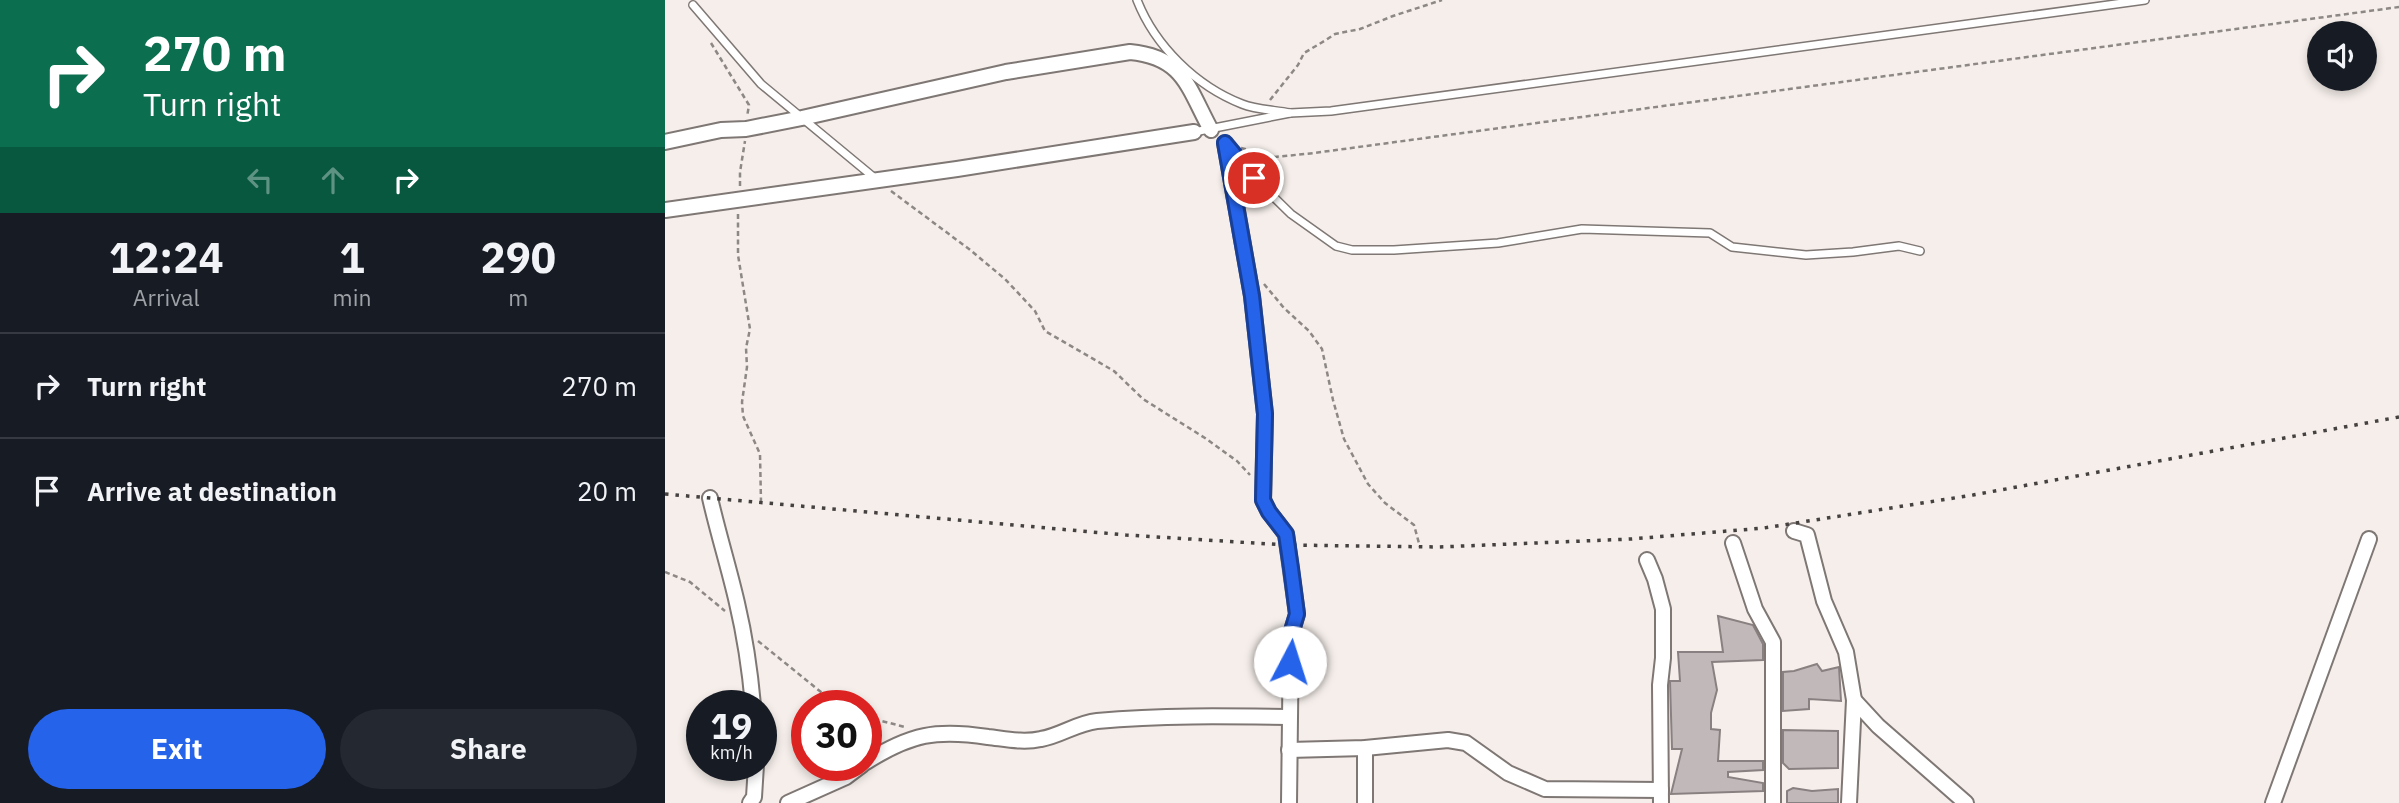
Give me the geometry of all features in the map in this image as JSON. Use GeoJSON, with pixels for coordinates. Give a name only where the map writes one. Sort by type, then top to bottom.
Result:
{"type":"FeatureCollection","features":[{"type":"Feature","properties":{"kind":"street"},"geometry":{"type":"LineString","coordinates":[[665,142],[721,130],[746,129],[803,118],[1006,72],[1130,52],[1151,54],[1174,67],[1188,84],[1211,130]]}},
{"type":"Feature","properties":{"kind":"street"},"geometry":{"type":"LineString","coordinates":[[665,210],[1194,132]]}},
{"type":"Feature","properties":{"kind":"street"},"geometry":{"type":"LineString","coordinates":[[1225,143],[1248,273],[1265,414],[1263,500],[1286,534],[1297,614],[1291,634],[1289,803]]}},
{"type":"Feature","properties":{"kind":"street"},"geometry":{"type":"LineString","coordinates":[[710,498],[737,602],[752,690]]}},
{"type":"Feature","properties":{"kind":"street"},"geometry":{"type":"LineString","coordinates":[[1794,531],[1807,535],[1824,601],[1846,652],[1854,700],[1849,803]]}},
{"type":"Feature","properties":{"kind":"street"},"geometry":{"type":"LineString","coordinates":[[2273,803],[2369,538]]}},
{"type":"Feature","properties":{"kind":"street"},"geometry":{"type":"LineString","coordinates":[[1734,543],[1755,609],[1773,642],[1773,803]]}},
{"type":"Feature","properties":{"kind":"street"},"geometry":{"type":"LineString","coordinates":[[1289,750],[1365,748],[1448,740],[1466,743],[1508,773],[1545,789],[1661,796],[1660,685],[1663,609],[1647,560]]}},
{"type":"Feature","properties":{"kind":"street"},"geometry":{"type":"LineString","coordinates":[[1854,700],[1878,726],[1966,803]]}},
{"type":"Feature","properties":{"kind":"street"},"geometry":{"type":"LineString","coordinates":[[882,753],[919,737],[943,733],[1024,741],[1042,739],[1094,721],[1181,715],[1289,717]]}},
{"type":"Feature","properties":{"kind":"street"},"geometry":{"type":"LineString","coordinates":[[1365,748],[1365,803]]}},
{"type":"Feature","properties":{"kind":"street"},"geometry":{"type":"LineString","coordinates":[[750,803],[754,797],[755,781]]}},
{"type":"Feature","properties":{"kind":"street"},"geometry":{"type":"LineString","coordinates":[[787,803],[837,781]]}},
{"type":"Feature","properties":{"kind":"lane"},"geometry":{"type":"LineString","coordinates":[[1137,0],[1144,19],[1168,53],[1194,76],[1244,105],[1290,113]]}},
{"type":"Feature","properties":{"kind":"lane"},"geometry":{"type":"LineString","coordinates":[[1194,132],[1290,113],[1345,109],[2145,0]]}},
{"type":"Feature","properties":{"kind":"lane"},"geometry":{"type":"LineString","coordinates":[[693,5],[750,72],[877,180]]}},
{"type":"Feature","properties":{"kind":"lane"},"geometry":{"type":"LineString","coordinates":[[1225,143],[1242,166],[1291,214],[1336,246],[1352,250],[1498,243],[1582,229],[1710,233],[1732,247],[1806,255],[1853,253],[1899,246],[1920,251]]}},
{"type":"Feature","properties":{"kind":"path"},"geometry":{"type":"LineString","coordinates":[[1265,109],[1304,53],[1326,40],[1442,0]]}},
{"type":"Feature","properties":{"kind":"path"},"geometry":{"type":"LineString","coordinates":[[1225,143],[1275,157],[1314,153],[2399,7]]}},
{"type":"Feature","properties":{"kind":"path"},"geometry":{"type":"LineString","coordinates":[[707,36],[749,105],[740,172],[741,200],[736,221],[738,255],[750,330],[746,348],[747,367],[742,409],[750,435],[760,454],[761,502]]}},
{"type":"Feature","properties":{"kind":"path"},"geometry":{"type":"LineString","coordinates":[[877,180],[1005,279],[1035,311],[1045,331],[1114,371],[1143,399],[1237,461],[1262,487]]}},
{"type":"Feature","properties":{"kind":"path"},"geometry":{"type":"LineString","coordinates":[[1248,273],[1257,275],[1284,308],[1309,331],[1322,349],[1344,439],[1368,484],[1385,503],[1414,525],[1420,547]]}},
{"type":"Feature","properties":{"kind":"path"},"geometry":{"type":"LineString","coordinates":[[882,721],[906,727],[919,737]]}},
{"type":"Feature","properties":{"kind":"building"},"geometry":{"type":"Polygon","coordinates":[[[1718,616],[1753,625],[1763,644],[1763,660],[1712,662],[1717,690],[1711,713],[1711,729],[1720,730],[1718,761],[1763,761],[1763,770],[1728,772],[1728,777],[1763,783],[1763,791],[1671,794],[1682,749],[1672,749],[1670,681],[1680,681],[1678,652],[1723,652],[1718,616]]]}},
{"type":"Feature","properties":{"kind":"building"},"geometry":{"type":"Polygon","coordinates":[[[1817,664],[1822,671],[1839,667],[1841,701],[1809,699],[1809,709],[1783,711],[1783,672],[1817,664]]]}},
{"type":"Feature","properties":{"kind":"building"},"geometry":{"type":"Polygon","coordinates":[[[1783,730],[1838,731],[1838,768],[1789,769],[1783,763],[1783,730]]]}},
{"type":"Feature","properties":{"kind":"building"},"geometry":{"type":"Polygon","coordinates":[[[1793,788],[1812,791],[1838,789],[1838,803],[1787,803],[1787,791],[1793,788]]]}},
{"type":"Feature","properties":{"kind":"railway"},"geometry":{"type":"LineString","coordinates":[[665,494],[1126,535],[1286,545],[1439,547],[1631,539],[1764,528],[1973,495],[2399,417]]}},
{"type":"Feature","properties":{"kind":"route"},"geometry":{"type":"LineString","coordinates":[[1254,178],[1225,143],[1252,296],[1265,414],[1263,500],[1286,534],[1297,614],[1291,634],[1290,662]]}}]}
